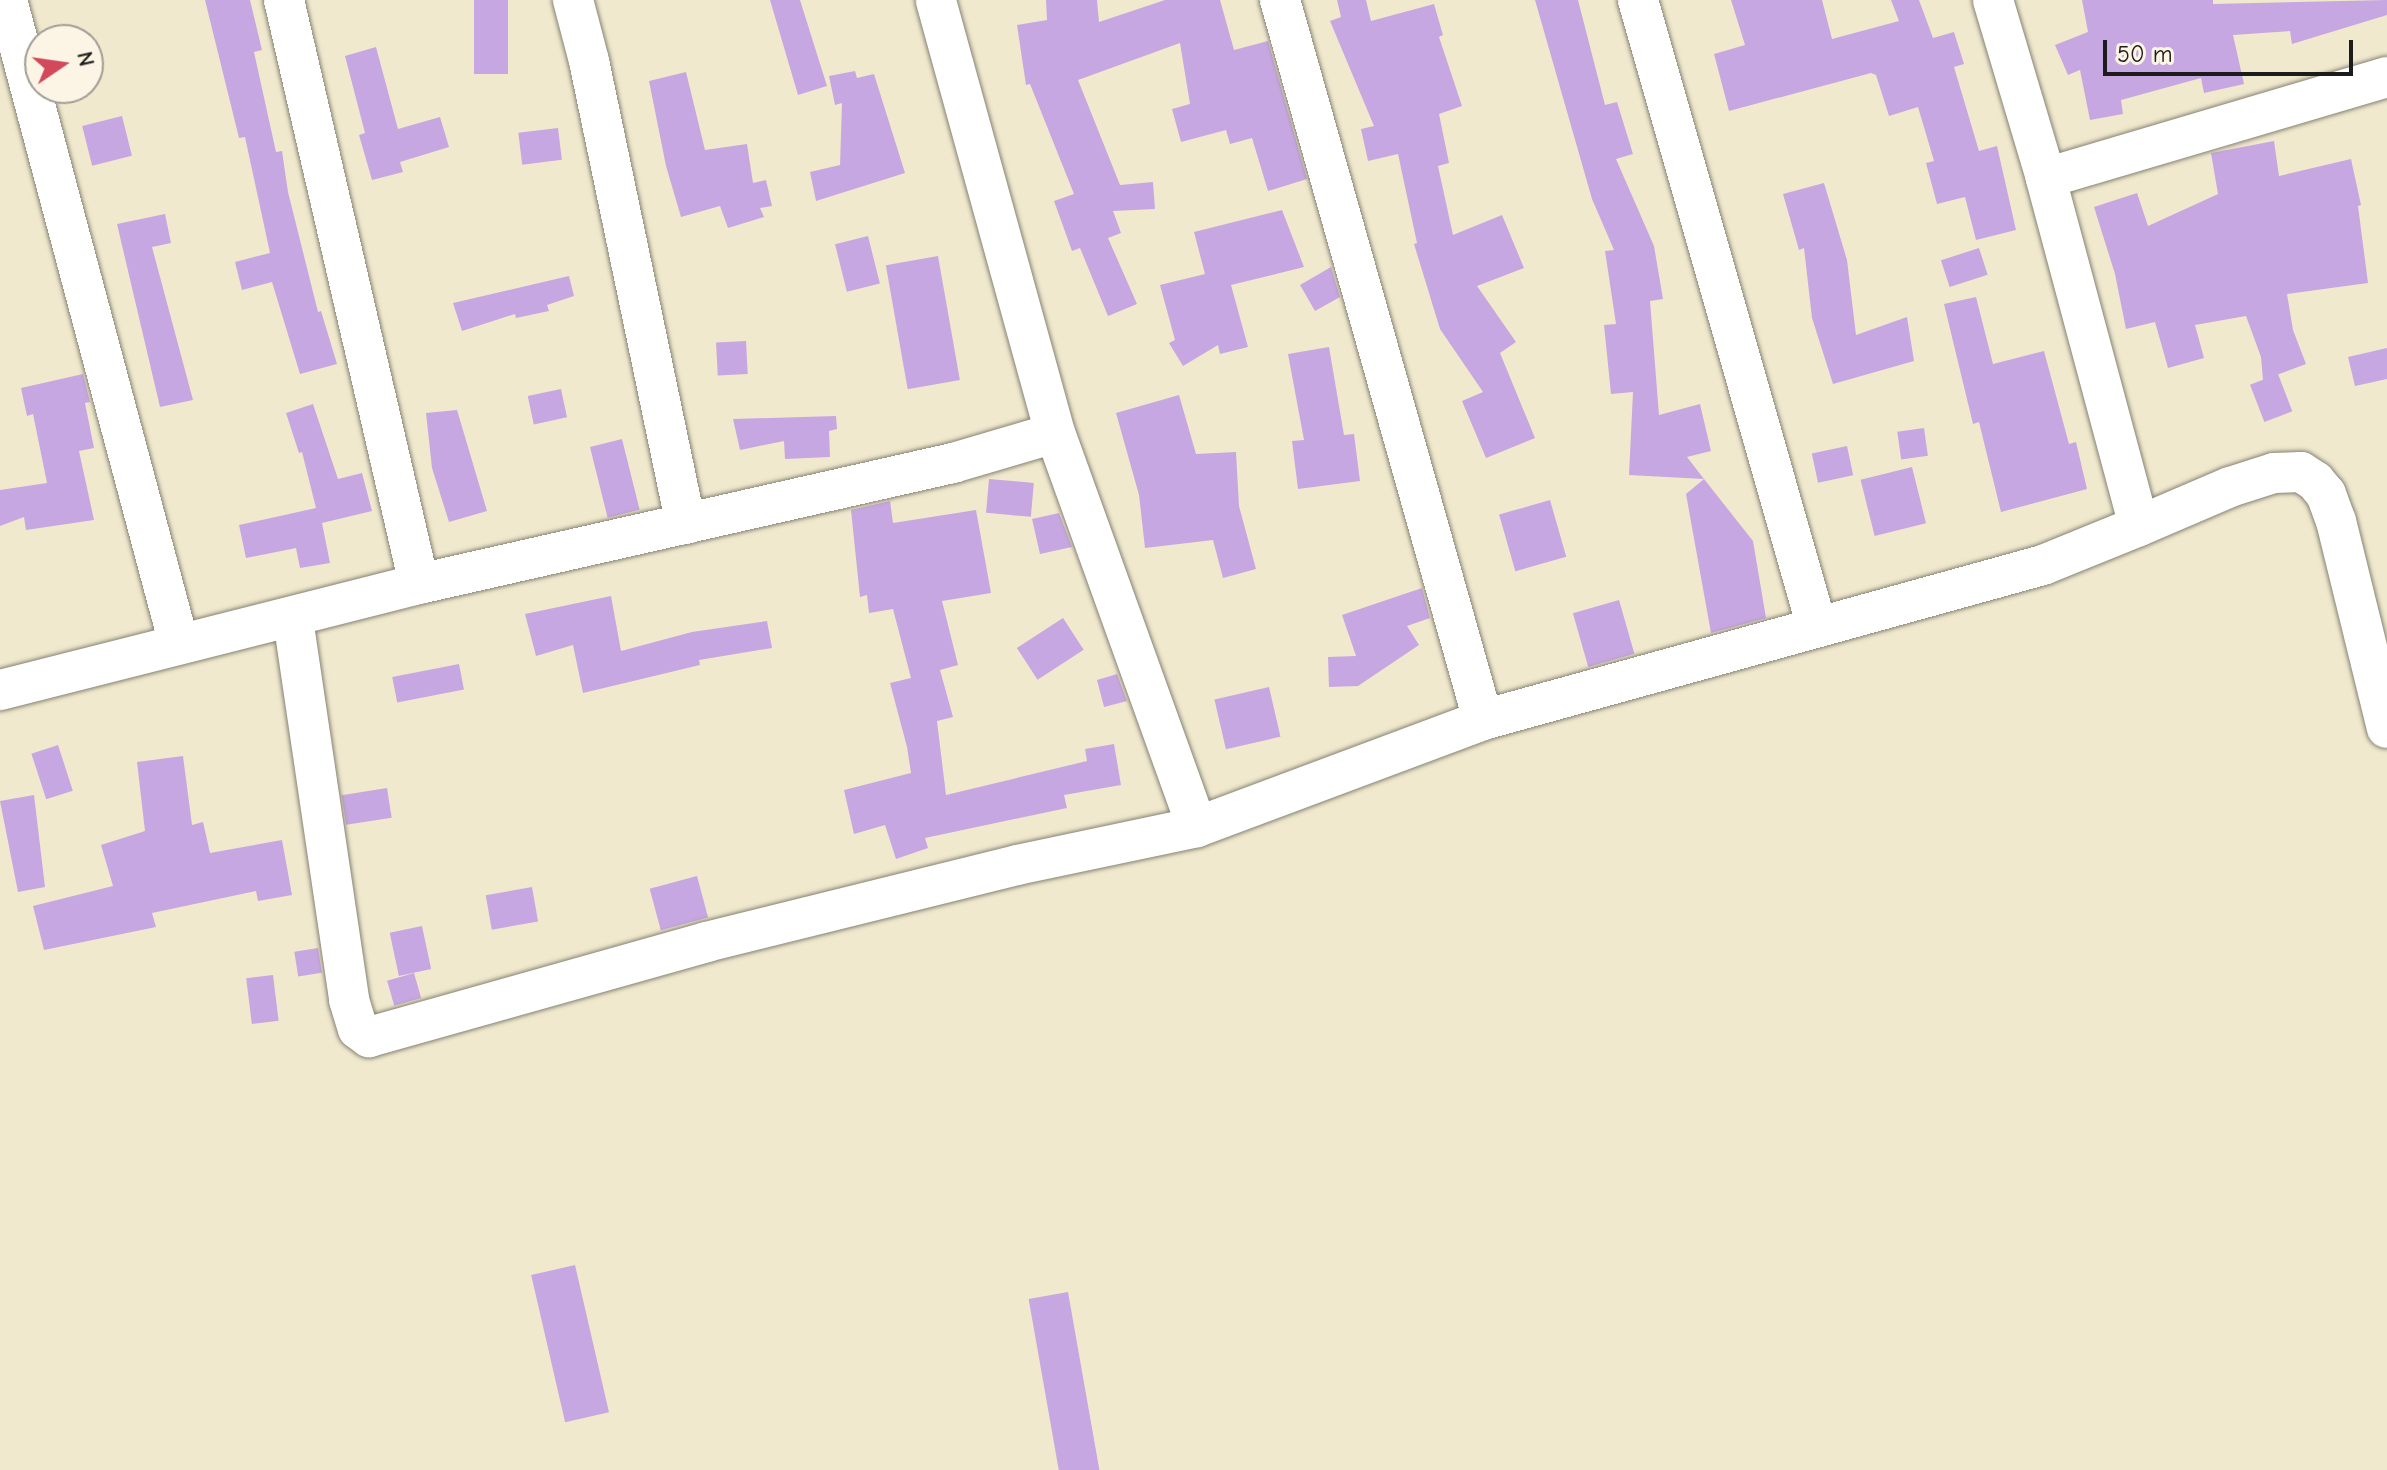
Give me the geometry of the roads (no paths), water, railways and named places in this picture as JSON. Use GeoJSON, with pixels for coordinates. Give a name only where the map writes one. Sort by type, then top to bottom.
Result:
{"type":"FeatureCollection","features":[{"type":"Feature","properties":{"kind":"street"},"geometry":{"type":"LineString","coordinates":[[7,0],[179,644]]}},
{"type":"Feature","properties":{"kind":"street"},"geometry":{"type":"LineString","coordinates":[[284,0],[419,584]]}},
{"type":"Feature","properties":{"kind":"street"},"geometry":{"type":"LineString","coordinates":[[573,0],[589,61],[686,524]]}},
{"type":"Feature","properties":{"kind":"street"},"geometry":{"type":"LineString","coordinates":[[1280,0],[1483,720]]}},
{"type":"Feature","properties":{"kind":"street"},"geometry":{"type":"LineString","coordinates":[[1638,0],[1817,627]]}},
{"type":"Feature","properties":{"kind":"street"},"geometry":{"type":"LineString","coordinates":[[1993,0],[2046,178],[2139,526]]}},
{"type":"Feature","properties":{"kind":"street"},"geometry":{"type":"LineString","coordinates":[[939,1],[1055,433],[1197,827]]}},
{"type":"Feature","properties":{"kind":"street"},"geometry":{"type":"LineString","coordinates":[[2046,178],[2387,77]]}},
{"type":"Feature","properties":{"kind":"street"},"geometry":{"type":"LineString","coordinates":[[0,690],[179,644],[293,619],[419,584],[953,463],[1055,433]]}},
{"type":"Feature","properties":{"kind":"street"},"geometry":{"type":"LineString","coordinates":[[293,619],[349,1000],[358,1029],[369,1037],[706,942],[1017,865],[1197,827],[1483,720],[2043,565],[2230,487],[2274,473],[2301,472],[2315,481],[2326,494],[2336,521],[2387,728]]}}]}
